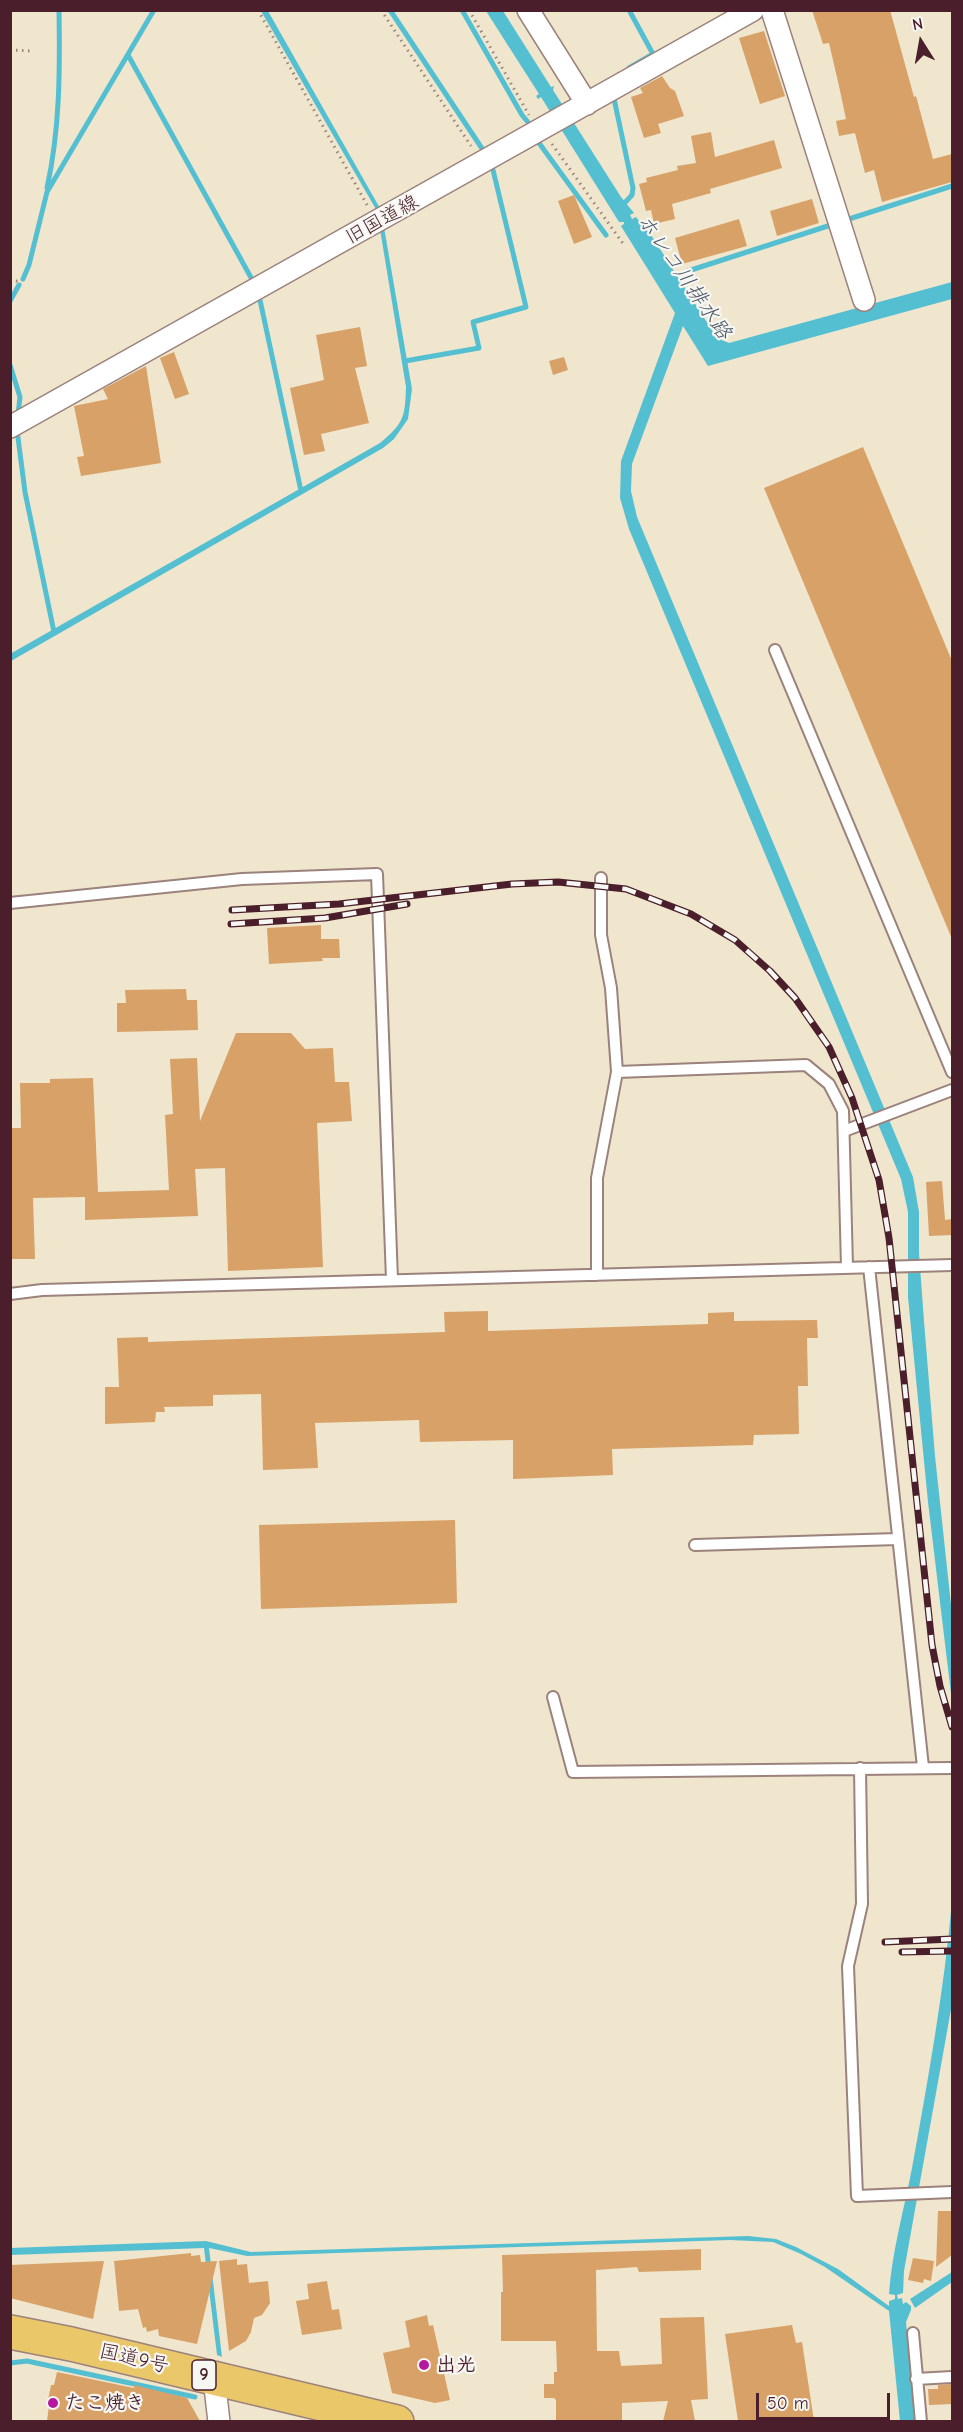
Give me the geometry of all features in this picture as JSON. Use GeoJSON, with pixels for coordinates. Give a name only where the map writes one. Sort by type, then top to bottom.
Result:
{"type":"FeatureCollection","features":[{"type":"Feature","properties":{"kind":"highway","name":"国道9号"},"geometry":{"type":"LineString","coordinates":[[10,2332],[397,2421]]}},
{"type":"Feature","properties":{"kind":"street"},"geometry":{"type":"LineString","coordinates":[[528,10],[580,108]]}},
{"type":"Feature","properties":{"kind":"street","name":"旧国道線"},"geometry":{"type":"LineString","coordinates":[[10,427],[753,10]]}},
{"type":"Feature","properties":{"kind":"street"},"geometry":{"type":"LineString","coordinates":[[772,10],[864,300]]}},
{"type":"Feature","properties":{"kind":"street"},"geometry":{"type":"LineString","coordinates":[[214,2378],[219,2421]]}},
{"type":"Feature","properties":{"kind":"lane"},"geometry":{"type":"LineString","coordinates":[[775,650],[952,1072]]}},
{"type":"Feature","properties":{"kind":"lane"},"geometry":{"type":"LineString","coordinates":[[10,903],[242,879],[377,874],[392,1280]]}},
{"type":"Feature","properties":{"kind":"lane"},"geometry":{"type":"LineString","coordinates":[[597,1275],[597,1178],[617,1072],[611,987],[602,935],[601,878]]}},
{"type":"Feature","properties":{"kind":"lane"},"geometry":{"type":"LineString","coordinates":[[617,1072],[806,1065],[829,1084],[843,1111],[848,1268]]}},
{"type":"Feature","properties":{"kind":"lane"},"geometry":{"type":"LineString","coordinates":[[844,1131],[952,1090]]}},
{"type":"Feature","properties":{"kind":"lane"},"geometry":{"type":"LineString","coordinates":[[10,1294],[42,1290],[952,1265]]}},
{"type":"Feature","properties":{"kind":"lane"},"geometry":{"type":"LineString","coordinates":[[869,1267],[923,1767]]}},
{"type":"Feature","properties":{"kind":"lane"},"geometry":{"type":"LineString","coordinates":[[695,1545],[898,1539]]}},
{"type":"Feature","properties":{"kind":"lane"},"geometry":{"type":"LineString","coordinates":[[553,1697],[573,1772],[952,1768]]}},
{"type":"Feature","properties":{"kind":"lane"},"geometry":{"type":"LineString","coordinates":[[860,1768],[862,1904],[848,1966],[857,2196],[952,2192]]}},
{"type":"Feature","properties":{"kind":"lane"},"geometry":{"type":"LineString","coordinates":[[913,2333],[921,2421]]}},
{"type":"Feature","properties":{"kind":"lane"},"geometry":{"type":"LineString","coordinates":[[916,2379],[952,2377]]}},
{"type":"Feature","properties":{"kind":"path"},"geometry":{"type":"LineString","coordinates":[[258,10],[372,214],[374,224]]}},
{"type":"Feature","properties":{"kind":"path"},"geometry":{"type":"LineString","coordinates":[[381,10],[483,163]]}},
{"type":"Feature","properties":{"kind":"path"},"geometry":{"type":"LineString","coordinates":[[10,50],[32,51]]}},
{"type":"Feature","properties":{"kind":"path"},"geometry":{"type":"LineString","coordinates":[[10,280],[22,282]]}},
{"type":"Feature","properties":{"kind":"water"},"geometry":{"type":"Polygon","coordinates":[[[261,11],[268,11],[381,210],[412,389],[408,419],[394,439],[383,448],[11,661],[10,654],[380,443],[402,419],[406,387],[377,211],[261,11]]]}},
{"type":"Feature","properties":{"kind":"water"},"geometry":{"type":"Polygon","coordinates":[[[486,11],[503,11],[551,87],[554,86],[553,90],[621,197],[634,213],[630,215],[632,219],[636,217],[653,238],[717,338],[729,343],[952,282],[952,299],[708,366],[683,326],[632,464],[631,491],[637,517],[913,1177],[919,1212],[919,1253],[935,1456],[952,1614],[952,1702],[928,1502],[908,1297],[908,1212],[901,1179],[629,529],[620,498],[621,461],[675,313],[621,226],[624,222],[619,222],[541,97],[538,99],[536,96],[539,94],[486,11]]]}},
{"type":"Feature","properties":{"kind":"water"},"geometry":{"type":"Polygon","coordinates":[[[952,1901],[952,2004],[904,2271],[903,2293],[897,2295],[898,2299],[902,2298],[903,2304],[906,2302],[911,2306],[906,2322],[916,2421],[900,2421],[889,2311],[825,2267],[773,2242],[730,2240],[247,2256],[209,2248],[222,2357],[217,2355],[204,2248],[11,2255],[10,2248],[206,2241],[251,2252],[748,2236],[776,2239],[796,2247],[838,2269],[889,2306],[889,2301],[895,2299],[895,2295],[889,2294],[893,2262],[930,2068],[945,1968],[952,1901]]]}},
{"type":"Feature","properties":{"kind":"water"},"geometry":{"type":"Polygon","coordinates":[[[952,2272],[952,2282],[915,2308],[910,2299],[952,2272]]]}},
{"type":"Feature","properties":{"kind":"building"},"geometry":{"type":"Polygon","coordinates":[[[812,10],[890,10],[933,159],[952,154],[952,182],[882,202],[874,170],[865,173],[855,133],[839,136],[836,121],[846,119],[839,86],[829,43],[823,44],[812,10]]]}},
{"type":"Feature","properties":{"kind":"building"},"geometry":{"type":"Polygon","coordinates":[[[764,31],[785,96],[760,104],[739,38],[764,31]]]}},
{"type":"Feature","properties":{"kind":"building"},"geometry":{"type":"Polygon","coordinates":[[[662,76],[670,88],[675,91],[684,116],[658,124],[661,133],[644,138],[631,97],[643,93],[640,88],[662,76]]]}},
{"type":"Feature","properties":{"kind":"building"},"geometry":{"type":"Polygon","coordinates":[[[711,132],[715,157],[774,140],[782,168],[710,189],[711,193],[672,204],[675,219],[654,224],[651,210],[646,211],[639,184],[647,182],[646,178],[678,170],[677,166],[696,163],[691,136],[711,132]]]}},
{"type":"Feature","properties":{"kind":"building"},"geometry":{"type":"Polygon","coordinates":[[[574,195],[592,237],[574,244],[558,201],[574,195]]]}},
{"type":"Feature","properties":{"kind":"building"},"geometry":{"type":"Polygon","coordinates":[[[812,199],[819,223],[777,236],[770,211],[812,199]]]}},
{"type":"Feature","properties":{"kind":"building"},"geometry":{"type":"Polygon","coordinates":[[[739,219],[747,246],[682,264],[675,238],[739,219]]]}},
{"type":"Feature","properties":{"kind":"building"},"geometry":{"type":"Polygon","coordinates":[[[360,327],[367,366],[355,368],[369,423],[321,434],[325,451],[304,455],[290,388],[324,380],[316,335],[360,327]]]}},
{"type":"Feature","properties":{"kind":"building"},"geometry":{"type":"Polygon","coordinates":[[[174,352],[189,394],[175,399],[160,358],[174,352]]]}},
{"type":"Feature","properties":{"kind":"building"},"geometry":{"type":"Polygon","coordinates":[[[564,357],[568,370],[553,375],[549,361],[564,357]]]}},
{"type":"Feature","properties":{"kind":"building"},"geometry":{"type":"Polygon","coordinates":[[[146,366],[161,463],[81,476],[77,457],[84,456],[74,406],[108,399],[103,389],[146,366]]]}},
{"type":"Feature","properties":{"kind":"building"},"geometry":{"type":"Polygon","coordinates":[[[863,447],[952,661],[952,939],[764,488],[863,447]]]}},
{"type":"Feature","properties":{"kind":"building"},"geometry":{"type":"Polygon","coordinates":[[[321,925],[321,939],[339,939],[340,958],[269,964],[267,928],[321,925]]]}},
{"type":"Feature","properties":{"kind":"building"},"geometry":{"type":"Polygon","coordinates":[[[186,989],[187,1000],[197,1000],[198,1030],[117,1032],[117,1003],[126,1003],[125,990],[186,989]]]}},
{"type":"Feature","properties":{"kind":"building"},"geometry":{"type":"Polygon","coordinates":[[[236,1033],[291,1033],[305,1049],[333,1048],[335,1082],[349,1082],[352,1121],[317,1123],[323,1267],[228,1271],[225,1168],[195,1169],[198,1216],[85,1220],[85,1197],[33,1198],[35,1259],[10,1259],[10,1128],[21,1128],[20,1083],[50,1083],[50,1079],[93,1078],[98,1192],[169,1190],[165,1115],[173,1114],[170,1059],[197,1058],[200,1121],[236,1033]]]}},
{"type":"Feature","properties":{"kind":"building"},"geometry":{"type":"Polygon","coordinates":[[[942,1181],[945,1220],[952,1219],[952,1235],[929,1236],[926,1182],[942,1181]]]}},
{"type":"Feature","properties":{"kind":"building"},"geometry":{"type":"Polygon","coordinates":[[[488,1311],[488,1331],[708,1324],[708,1313],[734,1312],[734,1321],[817,1320],[818,1338],[807,1338],[808,1386],[798,1386],[799,1434],[754,1435],[753,1445],[612,1449],[613,1475],[513,1479],[513,1440],[420,1442],[419,1420],[315,1423],[318,1468],[263,1470],[261,1394],[213,1395],[213,1406],[164,1407],[165,1412],[156,1412],[155,1422],[105,1424],[105,1387],[119,1387],[117,1338],[148,1337],[148,1342],[445,1332],[444,1312],[488,1311]]]}},
{"type":"Feature","properties":{"kind":"building"},"geometry":{"type":"Polygon","coordinates":[[[455,1520],[457,1603],[261,1609],[259,1525],[455,1520]]]}},
{"type":"Feature","properties":{"kind":"building"},"geometry":{"type":"Polygon","coordinates":[[[938,2211],[952,2211],[952,2255],[936,2267],[938,2211]]]}},
{"type":"Feature","properties":{"kind":"building"},"geometry":{"type":"Polygon","coordinates":[[[701,2249],[701,2270],[639,2272],[637,2267],[596,2270],[597,2351],[619,2351],[621,2366],[662,2364],[660,2318],[704,2317],[708,2399],[691,2400],[695,2421],[663,2421],[668,2401],[622,2403],[622,2421],[556,2421],[556,2400],[544,2398],[544,2384],[554,2384],[554,2372],[557,2372],[556,2341],[501,2341],[502,2255],[701,2249]]]}},
{"type":"Feature","properties":{"kind":"building"},"geometry":{"type":"Polygon","coordinates":[[[191,2253],[191,2256],[200,2255],[201,2262],[217,2261],[197,2344],[159,2336],[158,2329],[147,2332],[146,2327],[143,2328],[138,2309],[119,2311],[114,2261],[191,2253]]]}},
{"type":"Feature","properties":{"kind":"building"},"geometry":{"type":"Polygon","coordinates":[[[913,2258],[934,2261],[931,2281],[924,2279],[923,2283],[908,2280],[913,2258]]]}},
{"type":"Feature","properties":{"kind":"building"},"geometry":{"type":"Polygon","coordinates":[[[237,2259],[237,2265],[247,2264],[249,2283],[268,2281],[270,2303],[262,2315],[254,2318],[246,2341],[229,2351],[219,2261],[237,2259]]]}},
{"type":"Feature","properties":{"kind":"building"},"geometry":{"type":"Polygon","coordinates":[[[104,2261],[93,2319],[10,2298],[10,2265],[104,2261]]]}},
{"type":"Feature","properties":{"kind":"building"},"geometry":{"type":"Polygon","coordinates":[[[327,2281],[332,2310],[339,2309],[342,2329],[302,2335],[296,2301],[309,2299],[307,2284],[327,2281]]]}},
{"type":"Feature","properties":{"kind":"building"},"geometry":{"type":"Polygon","coordinates":[[[427,2315],[429,2326],[433,2325],[450,2400],[435,2403],[392,2393],[383,2353],[410,2347],[405,2321],[427,2315]]]}},
{"type":"Feature","properties":{"kind":"building"},"geometry":{"type":"Polygon","coordinates":[[[792,2325],[796,2343],[802,2342],[814,2421],[738,2421],[725,2334],[792,2325]]]}},
{"type":"Feature","properties":{"kind":"building"},"geometry":{"type":"Polygon","coordinates":[[[57,2372],[134,2388],[134,2385],[187,2398],[200,2421],[47,2421],[51,2385],[54,2385],[57,2372]]]}},
{"type":"Feature","properties":{"kind":"building"},"geometry":{"type":"Polygon","coordinates":[[[952,2384],[952,2404],[929,2405],[928,2389],[938,2389],[938,2385],[952,2384]]]}},
{"type":"Feature","properties":{"kind":"waterway"},"geometry":{"type":"LineString","coordinates":[[49,189],[47,188],[58,99],[59,10]]}},
{"type":"Feature","properties":{"kind":"waterway"},"geometry":{"type":"LineString","coordinates":[[23,279],[29,265],[47,192],[154,10]]}},
{"type":"Feature","properties":{"kind":"waterway"},"geometry":{"type":"LineString","coordinates":[[390,10],[485,153]]}},
{"type":"Feature","properties":{"kind":"waterway"},"geometry":{"type":"LineString","coordinates":[[462,10],[522,115],[532,127]]}},
{"type":"Feature","properties":{"kind":"waterway"},"geometry":{"type":"LineString","coordinates":[[629,10],[653,54],[629,68]]}},
{"type":"Feature","properties":{"kind":"waterway"},"geometry":{"type":"LineString","coordinates":[[128,55],[254,283]]}},
{"type":"Feature","properties":{"kind":"waterway"},"geometry":{"type":"LineString","coordinates":[[613,94],[633,188],[632,195],[621,207]]}},
{"type":"Feature","properties":{"kind":"waterway"},"geometry":{"type":"LineString","coordinates":[[539,143],[606,235]]}},
{"type":"Feature","properties":{"kind":"waterway"},"geometry":{"type":"LineString","coordinates":[[405,361],[479,348],[473,322],[526,307],[493,170]]}},
{"type":"Feature","properties":{"kind":"waterway"},"geometry":{"type":"LineString","coordinates":[[849,219],[952,186]]}},
{"type":"Feature","properties":{"kind":"waterway","name":"ホレコ川排水路"},"geometry":{"type":"LineString","coordinates":[[688,271],[831,225]]}},
{"type":"Feature","properties":{"kind":"waterway"},"geometry":{"type":"LineString","coordinates":[[10,301],[19,285]]}},
{"type":"Feature","properties":{"kind":"waterway"},"geometry":{"type":"LineString","coordinates":[[260,300],[301,491]]}},
{"type":"Feature","properties":{"kind":"waterway"},"geometry":{"type":"LineString","coordinates":[[10,365],[20,397],[18,414]]}},
{"type":"Feature","properties":{"kind":"waterway"},"geometry":{"type":"LineString","coordinates":[[17,430],[25,492],[54,632]]}},
{"type":"Feature","properties":{"kind":"waterway"},"geometry":{"type":"LineString","coordinates":[[10,2363],[27,2361],[195,2397]]}},
{"type":"Feature","properties":{"kind":"railway"},"geometry":{"type":"LineString","coordinates":[[232,910],[339,904],[512,884],[558,882],[626,889],[691,914],[735,940],[770,971],[795,998],[829,1047],[852,1098],[879,1180],[889,1238],[932,1645],[940,1686],[952,1727]]}},
{"type":"Feature","properties":{"kind":"railway"},"geometry":{"type":"LineString","coordinates":[[231,924],[325,918],[407,904]]}},
{"type":"Feature","properties":{"kind":"railway"},"geometry":{"type":"LineString","coordinates":[[885,1942],[952,1939]]}},
{"type":"Feature","properties":{"kind":"railway"},"geometry":{"type":"LineString","coordinates":[[902,1952],[952,1951]]}},
{"type":"Feature","properties":{"kind":"place","name":"出光"},"geometry":{"type":"Point","coordinates":[424,2365]}},
{"type":"Feature","properties":{"kind":"place","name":"たこ焼き"},"geometry":{"type":"Point","coordinates":[53,2403]}}]}
